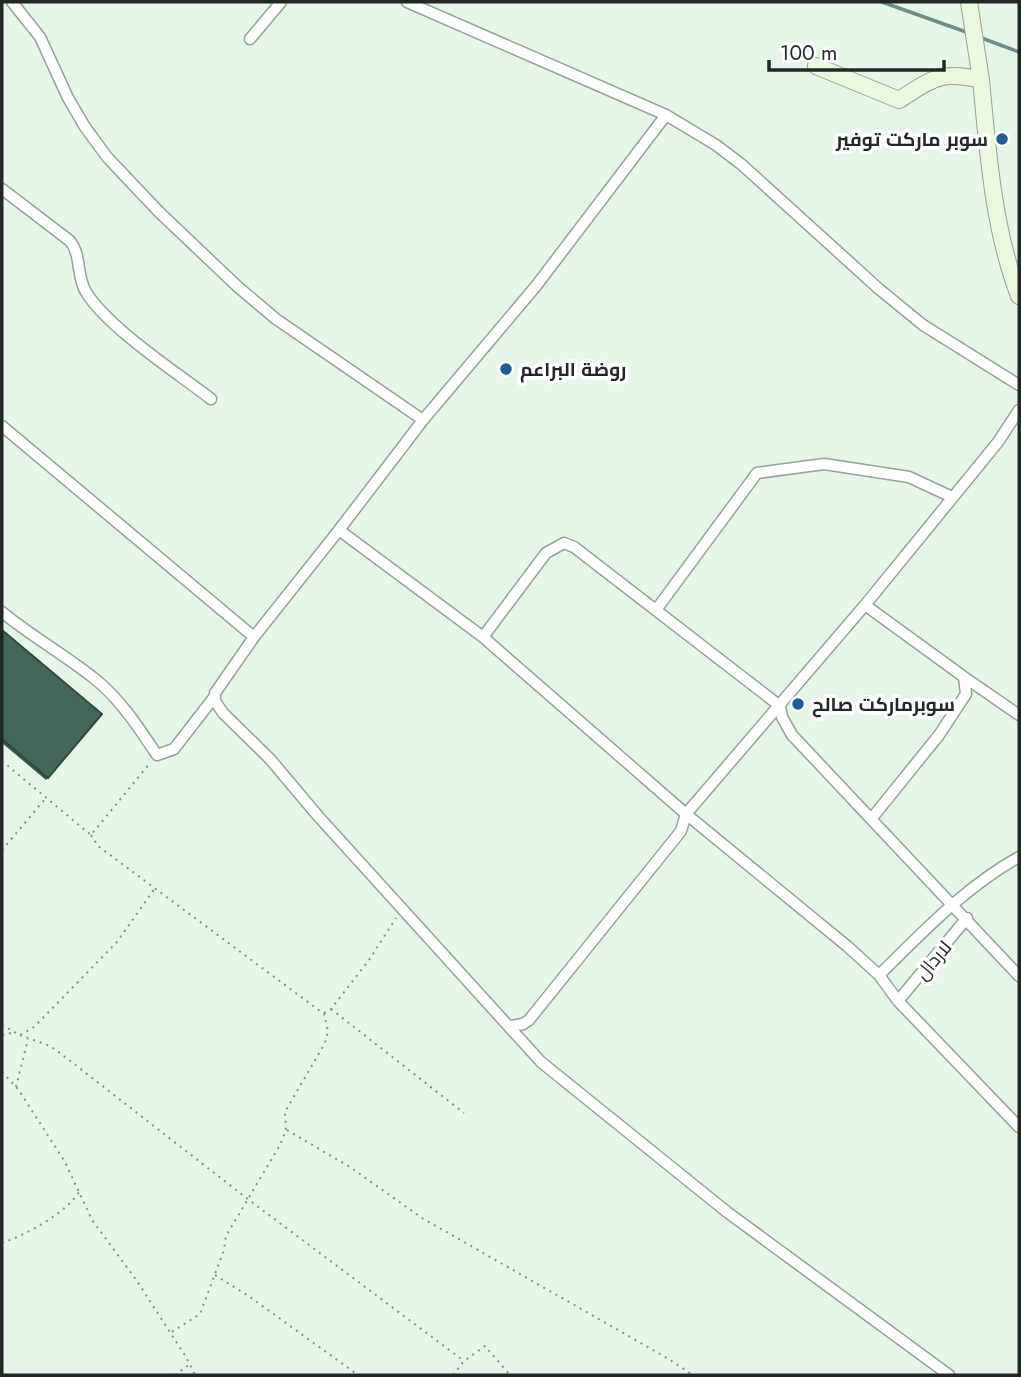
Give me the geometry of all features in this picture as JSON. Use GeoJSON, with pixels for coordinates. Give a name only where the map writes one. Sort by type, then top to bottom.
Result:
{"type":"FeatureCollection","features":[{"type":"Feature","properties":{"kind":"street"},"geometry":{"type":"LineString","coordinates":[[12,2],[40,37],[68,98],[85,127],[107,157],[159,212],[276,319],[423,420]]}},
{"type":"Feature","properties":{"kind":"street"},"geometry":{"type":"LineString","coordinates":[[250,39],[281,2]]}},
{"type":"Feature","properties":{"kind":"street"},"geometry":{"type":"LineString","coordinates":[[407,2],[666,116],[716,145],[923,325],[1019,386]]}},
{"type":"Feature","properties":{"kind":"street"},"geometry":{"type":"LineString","coordinates":[[969,6],[981,80],[993,191],[1009,265],[1019,296]]}},
{"type":"Feature","properties":{"kind":"street"},"geometry":{"type":"LineString","coordinates":[[817,66],[899,100],[923,83],[943,76],[956,75],[981,80]]}},
{"type":"Feature","properties":{"kind":"street"},"geometry":{"type":"LineString","coordinates":[[2,612],[28,634],[97,680],[112,695],[157,755],[174,749],[215,696],[254,637],[423,420],[536,286],[666,116]]}},
{"type":"Feature","properties":{"kind":"street"},"geometry":{"type":"LineString","coordinates":[[2,189],[70,241],[76,249],[82,284],[102,312],[211,399]]}},
{"type":"Feature","properties":{"kind":"street"},"geometry":{"type":"LineString","coordinates":[[510,1026],[523,1024],[528,1020],[681,831],[686,814],[865,605],[998,442],[1019,410]]}},
{"type":"Feature","properties":{"kind":"street"},"geometry":{"type":"LineString","coordinates":[[2,426],[254,637]]}},
{"type":"Feature","properties":{"kind":"street"},"geometry":{"type":"LineString","coordinates":[[656,610],[757,473],[824,464],[909,477],[952,497]]}},
{"type":"Feature","properties":{"kind":"street"},"geometry":{"type":"LineString","coordinates":[[339,530],[483,637],[686,814],[879,975],[898,1001],[1019,1127]]}},
{"type":"Feature","properties":{"kind":"street"},"geometry":{"type":"LineString","coordinates":[[483,637],[546,553],[564,543],[574,547],[780,706],[782,717],[792,735],[1019,975]]}},
{"type":"Feature","properties":{"kind":"street"},"geometry":{"type":"LineString","coordinates":[[865,605],[1019,715]]}},
{"type":"Feature","properties":{"kind":"street"},"geometry":{"type":"LineString","coordinates":[[872,818],[963,701],[966,694],[964,677]]}},
{"type":"Feature","properties":{"kind":"street"},"geometry":{"type":"LineString","coordinates":[[215,696],[223,713],[270,759],[318,816],[541,1062],[727,1212],[949,1375]]}},
{"type":"Feature","properties":{"kind":"street"},"geometry":{"type":"LineString","coordinates":[[879,975],[952,904],[1001,867],[1019,857]]}},
{"type":"Feature","properties":{"kind":"street","name":"لاردال"},"geometry":{"type":"LineString","coordinates":[[898,1001],[967,918]]}},
{"type":"Feature","properties":{"kind":"street"},"geometry":{"type":"LineString","coordinates":[[527,1046],[528,1020]]}},
{"type":"Feature","properties":{"kind":"path"},"geometry":{"type":"LineString","coordinates":[[91,835],[157,755]]}},
{"type":"Feature","properties":{"kind":"path"},"geometry":{"type":"LineString","coordinates":[[2,761],[91,835],[99,846],[324,1014],[328,1031],[325,1043],[285,1112],[286,1130],[281,1145],[226,1236],[224,1250],[200,1314],[170,1333]]}},
{"type":"Feature","properties":{"kind":"path"},"geometry":{"type":"LineString","coordinates":[[2,850],[46,798]]}},
{"type":"Feature","properties":{"kind":"path"},"geometry":{"type":"LineString","coordinates":[[20,1035],[34,1027],[117,942],[156,887]]}},
{"type":"Feature","properties":{"kind":"path"},"geometry":{"type":"LineString","coordinates":[[324,1014],[331,1009],[369,960],[402,908]]}},
{"type":"Feature","properties":{"kind":"path"},"geometry":{"type":"LineString","coordinates":[[331,1009],[464,1113]]}},
{"type":"Feature","properties":{"kind":"path"},"geometry":{"type":"LineString","coordinates":[[2,1025],[60,1053],[249,1200],[464,1361]]}},
{"type":"Feature","properties":{"kind":"path"},"geometry":{"type":"LineString","coordinates":[[2,1035],[12,1032]]}},
{"type":"Feature","properties":{"kind":"path"},"geometry":{"type":"LineString","coordinates":[[16,1087],[28,1038]]}},
{"type":"Feature","properties":{"kind":"path"},"geometry":{"type":"LineString","coordinates":[[2,1072],[16,1087],[65,1162],[92,1220],[137,1281],[195,1375]]}},
{"type":"Feature","properties":{"kind":"path"},"geometry":{"type":"LineString","coordinates":[[286,1130],[350,1167],[422,1219],[694,1375]]}},
{"type":"Feature","properties":{"kind":"path"},"geometry":{"type":"LineString","coordinates":[[2,1242],[55,1215],[72,1202],[80,1191]]}},
{"type":"Feature","properties":{"kind":"path"},"geometry":{"type":"LineString","coordinates":[[215,1275],[358,1375]]}},
{"type":"Feature","properties":{"kind":"path"},"geometry":{"type":"LineString","coordinates":[[453,1375],[464,1361],[485,1346],[510,1375]]}},
{"type":"Feature","properties":{"kind":"path"},"geometry":{"type":"LineString","coordinates":[[175,1375],[190,1364]]}},
{"type":"Feature","properties":{"kind":"building"},"geometry":{"type":"Polygon","coordinates":[[[2,630],[102,714],[48,778],[2,739],[2,630]]]}},
{"type":"Feature","properties":{"kind":"waterway"},"geometry":{"type":"LineString","coordinates":[[882,2],[969,33]]}},
{"type":"Feature","properties":{"kind":"waterway"},"geometry":{"type":"LineString","coordinates":[[979,37],[1019,52]]}},
{"type":"Feature","properties":{"kind":"place","name":"سوبر ماركت توفير"},"geometry":{"type":"Point","coordinates":[1002,139]}},
{"type":"Feature","properties":{"kind":"place","name":"روضة البراعم"},"geometry":{"type":"Point","coordinates":[506,369]}},
{"type":"Feature","properties":{"kind":"place","name":"سوبرماركت صالح"},"geometry":{"type":"Point","coordinates":[798,704]}}]}
